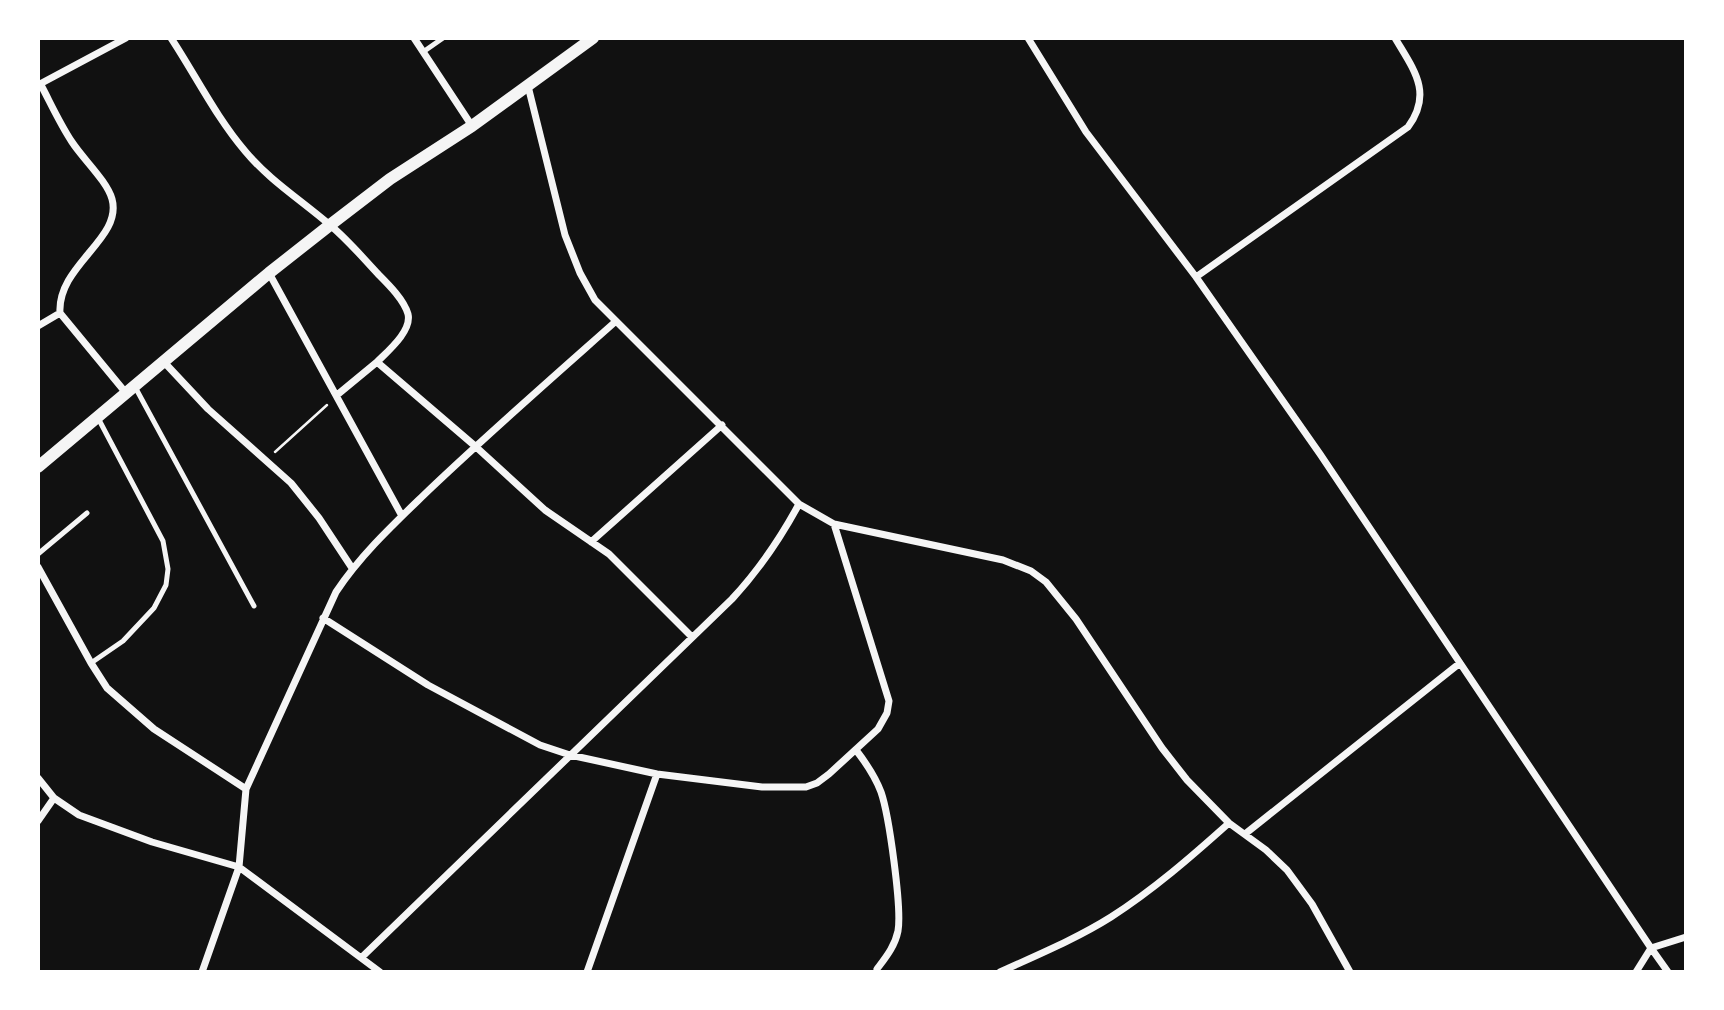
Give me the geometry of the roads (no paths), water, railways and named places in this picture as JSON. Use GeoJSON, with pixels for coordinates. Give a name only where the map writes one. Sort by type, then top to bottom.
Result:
{"type":"FeatureCollection","features":[{"type":"Feature","properties":{"kind":"street"},"geometry":{"type":"LineString","coordinates":[[126,38],[40,85],[72,143],[112,200],[111,223],[65,286],[59,299],[60,313],[130,389]]}},
{"type":"Feature","properties":{"kind":"street"},"geometry":{"type":"LineString","coordinates":[[172,38],[245,152],[277,183],[330,225],[386,282],[408,315],[397,342],[337,395]]}},
{"type":"Feature","properties":{"kind":"street"},"geometry":{"type":"LineString","coordinates":[[414,38],[472,126]]}},
{"type":"Feature","properties":{"kind":"street"},"geometry":{"type":"LineString","coordinates":[[38,467],[268,273],[330,225],[390,179],[472,126],[593,38]]}},
{"type":"Feature","properties":{"kind":"street"},"geometry":{"type":"LineString","coordinates":[[1028,38],[1086,132],[1196,277],[1312,443],[1668,971]]}},
{"type":"Feature","properties":{"kind":"street"},"geometry":{"type":"LineString","coordinates":[[1196,277],[1408,127],[1421,104],[1420,92],[1413,70],[1395,38]]}},
{"type":"Feature","properties":{"kind":"street"},"geometry":{"type":"LineString","coordinates":[[528,86],[565,235],[580,273],[595,300],[615,322],[799,504],[834,524],[1003,560],[1046,582],[1076,619],[1162,748],[1187,780],[1228,824],[1245,834],[1287,870],[1312,904],[1350,971]]}},
{"type":"Feature","properties":{"kind":"street"},"geometry":{"type":"LineString","coordinates":[[268,273],[402,516]]}},
{"type":"Feature","properties":{"kind":"street"},"geometry":{"type":"LineString","coordinates":[[38,326],[60,313]]}},
{"type":"Feature","properties":{"kind":"street"},"geometry":{"type":"LineString","coordinates":[[202,971],[239,867],[246,789],[323,618],[352,568],[475,446],[615,322]]}},
{"type":"Feature","properties":{"kind":"street"},"geometry":{"type":"LineString","coordinates":[[163,361],[208,409],[306,500],[352,568]]}},
{"type":"Feature","properties":{"kind":"street"},"geometry":{"type":"LineString","coordinates":[[377,362],[545,510],[592,542],[628,572],[692,637]]}},
{"type":"Feature","properties":{"kind":"street"},"geometry":{"type":"LineString","coordinates":[[592,542],[722,425]]}},
{"type":"Feature","properties":{"kind":"street"},"geometry":{"type":"LineString","coordinates":[[362,957],[752,578],[799,504]]}},
{"type":"Feature","properties":{"kind":"street"},"geometry":{"type":"LineString","coordinates":[[323,618],[428,685],[540,744],[570,755],[657,774],[762,787],[806,787],[817,783],[877,729],[887,713],[889,701],[834,524]]}},
{"type":"Feature","properties":{"kind":"street"},"geometry":{"type":"LineString","coordinates":[[38,567],[107,688],[154,729],[246,789]]}},
{"type":"Feature","properties":{"kind":"street"},"geometry":{"type":"LineString","coordinates":[[1245,834],[1460,663]]}},
{"type":"Feature","properties":{"kind":"street"},"geometry":{"type":"LineString","coordinates":[[856,750],[873,775],[882,795],[899,913],[898,932],[891,950],[877,969]]}},
{"type":"Feature","properties":{"kind":"street"},"geometry":{"type":"LineString","coordinates":[[587,971],[657,774]]}},
{"type":"Feature","properties":{"kind":"street"},"geometry":{"type":"LineString","coordinates":[[38,778],[54,798],[79,815],[109,828],[239,867],[380,971]]}},
{"type":"Feature","properties":{"kind":"street"},"geometry":{"type":"LineString","coordinates":[[38,821],[54,798]]}},
{"type":"Feature","properties":{"kind":"street"},"geometry":{"type":"LineString","coordinates":[[1000,971],[1069,940],[1110,917],[1152,889],[1228,824]]}},
{"type":"Feature","properties":{"kind":"street"},"geometry":{"type":"LineString","coordinates":[[1636,971],[1651,948],[1685,937]]}},
{"type":"Feature","properties":{"kind":"lane"},"geometry":{"type":"LineString","coordinates":[[423,52],[443,38]]}},
{"type":"Feature","properties":{"kind":"lane"},"geometry":{"type":"LineString","coordinates":[[130,389],[254,606]]}},
{"type":"Feature","properties":{"kind":"lane"},"geometry":{"type":"LineString","coordinates":[[91,663],[123,641],[154,608],[166,585],[168,569],[163,541],[97,416]]}},
{"type":"Feature","properties":{"kind":"lane"},"geometry":{"type":"LineString","coordinates":[[38,554],[87,513]]}}]}
